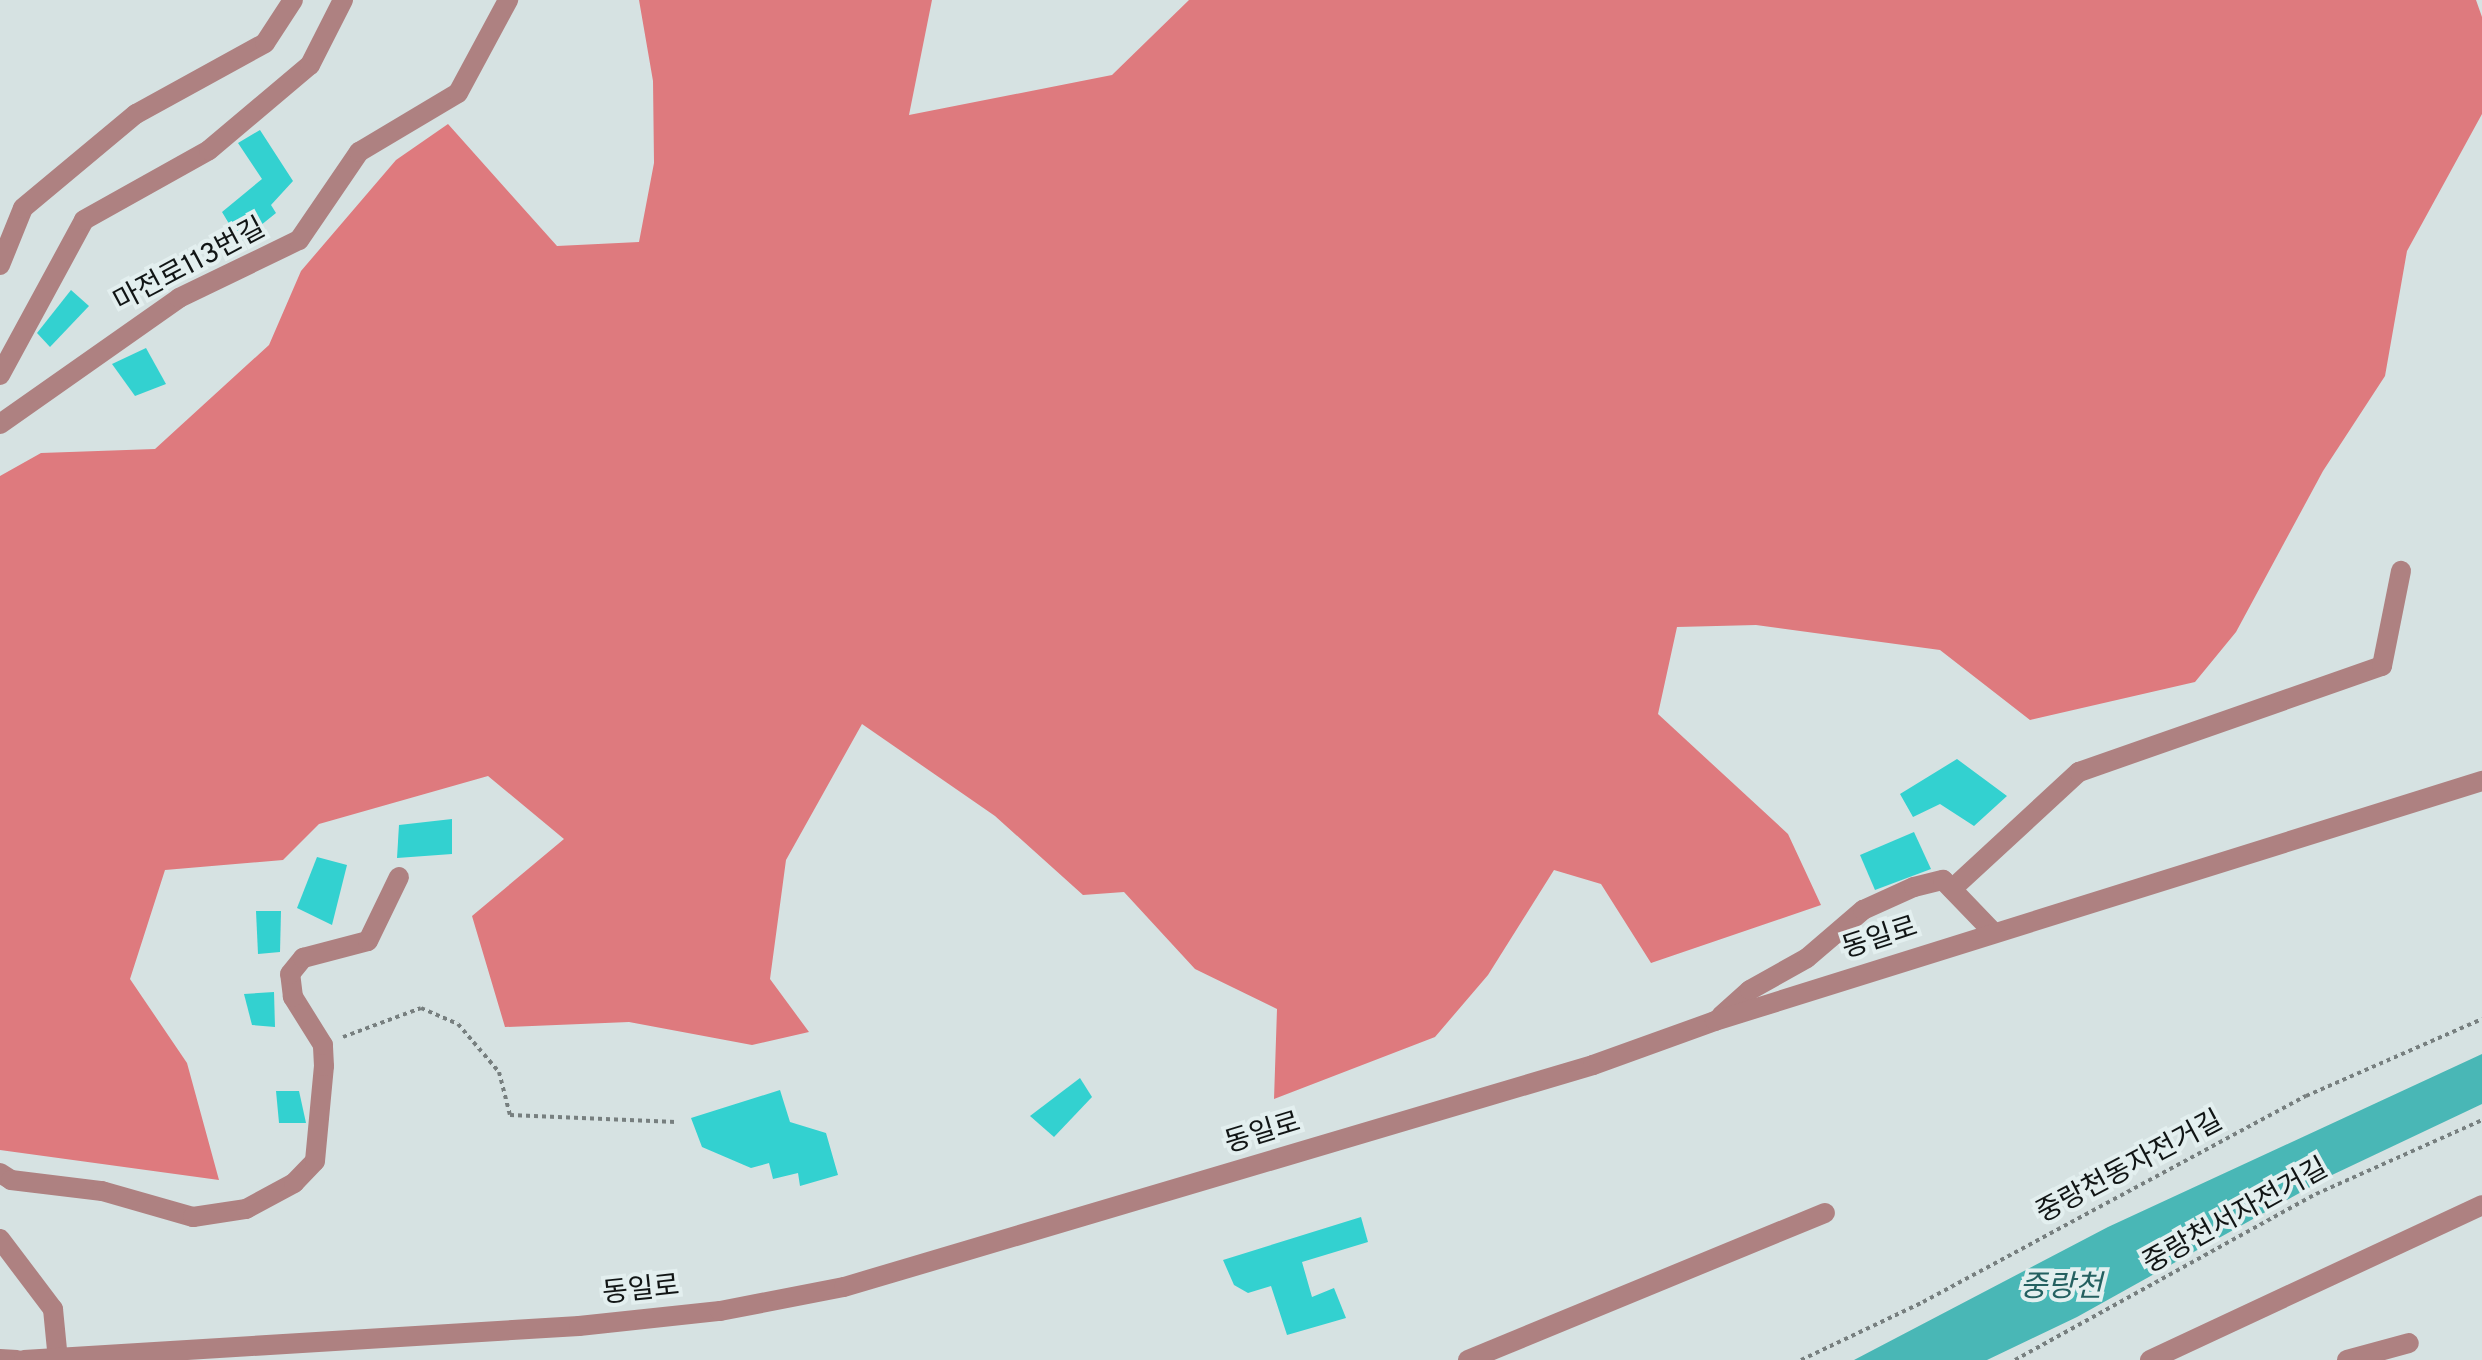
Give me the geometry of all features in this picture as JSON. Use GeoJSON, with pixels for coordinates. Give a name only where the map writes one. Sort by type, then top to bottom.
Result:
{"type":"FeatureCollection","features":[{"type":"Feature","properties":{"kind":"street"},"geometry":{"type":"LineString","coordinates":[[0,265],[23,208],[136,114],[265,43],[293,0]]}},
{"type":"Feature","properties":{"kind":"street"},"geometry":{"type":"LineString","coordinates":[[0,375],[84,220],[209,150],[298,74],[343,0]]}},
{"type":"Feature","properties":{"kind":"street","name":"마전로113번길"},"geometry":{"type":"LineString","coordinates":[[0,424],[179,298],[299,240],[359,152],[458,93],[508,0]]}},
{"type":"Feature","properties":{"kind":"street"},"geometry":{"type":"LineString","coordinates":[[1952,889],[2079,772],[2382,666],[2401,571]]}},
{"type":"Feature","properties":{"kind":"street","name":"동일로"},"geometry":{"type":"LineString","coordinates":[[12,1359],[579,1326],[720,1311],[844,1287],[1593,1065],[1715,1021],[1993,932],[2482,781]]}},
{"type":"Feature","properties":{"kind":"street"},"geometry":{"type":"LineString","coordinates":[[0,1173],[11,1180],[102,1191],[193,1217],[246,1209],[294,1183],[315,1161],[323,1045],[293,997],[290,974],[303,958],[368,941],[399,877]]}},
{"type":"Feature","properties":{"kind":"street"},"geometry":{"type":"LineString","coordinates":[[1715,1021],[1750,990],[1807,958],[1863,910],[1943,880],[1993,932]]}},
{"type":"Feature","properties":{"kind":"street"},"geometry":{"type":"LineString","coordinates":[[2150,1360],[2482,1205]]}},
{"type":"Feature","properties":{"kind":"street"},"geometry":{"type":"LineString","coordinates":[[1468,1360],[1825,1213]]}},
{"type":"Feature","properties":{"kind":"street"},"geometry":{"type":"LineString","coordinates":[[0,1239],[53,1309],[58,1358]]}},
{"type":"Feature","properties":{"kind":"street"},"geometry":{"type":"LineString","coordinates":[[2347,1360],[2409,1343]]}},
{"type":"Feature","properties":{"kind":"path"},"geometry":{"type":"LineString","coordinates":[[323,1045],[421,1008],[458,1024],[499,1072],[510,1115],[676,1122]]}},
{"type":"Feature","properties":{"kind":"path","name":"중랑천동자전거길"},"geometry":{"type":"LineString","coordinates":[[1801,1360],[1923,1302],[2306,1096],[2482,1019]]}},
{"type":"Feature","properties":{"kind":"path","name":"중랑천서자전거길"},"geometry":{"type":"LineString","coordinates":[[2015,1360],[2358,1172],[2482,1120]]}},
{"type":"Feature","properties":{"kind":"shaded area"},"geometry":{"type":"Polygon","coordinates":[[[639,0],[932,0],[909,115],[1112,75],[1189,0],[2476,0],[2482,17],[2482,114],[2407,251],[2385,376],[2323,471],[2236,632],[2195,682],[2030,720],[1940,650],[1756,625],[1677,627],[1658,714],[1788,834],[1821,905],[1651,963],[1601,884],[1554,870],[1488,975],[1435,1037],[1274,1099],[1277,1009],[1195,969],[1124,892],[1083,895],[995,816],[862,724],[786,860],[770,979],[809,1032],[752,1045],[629,1022],[505,1027],[472,916],[564,839],[488,776],[319,824],[283,860],[165,870],[130,979],[187,1063],[219,1180],[0,1150],[0,476],[41,453],[155,449],[269,345],[301,271],[396,160],[448,124],[557,246],[639,242],[654,163],[653,81],[639,0]]]}},
{"type":"Feature","properties":{"kind":"water","name":"중랑천"},"geometry":{"type":"Polygon","coordinates":[[[2482,1054],[2482,1104],[2332,1175],[2077,1317],[1987,1360],[1854,1360],[2108,1227],[2482,1054]]]}},
{"type":"Feature","properties":{"kind":"building"},"geometry":{"type":"Polygon","coordinates":[[[260,130],[293,181],[271,205],[276,213],[240,242],[222,212],[262,179],[238,143],[260,130]]]}},
{"type":"Feature","properties":{"kind":"building"},"geometry":{"type":"Polygon","coordinates":[[[71,290],[89,306],[50,347],[37,333],[71,290]]]}},
{"type":"Feature","properties":{"kind":"building"},"geometry":{"type":"Polygon","coordinates":[[[146,348],[166,384],[135,396],[112,364],[146,348]]]}},
{"type":"Feature","properties":{"kind":"building"},"geometry":{"type":"Polygon","coordinates":[[[1957,759],[2007,796],[1974,826],[1940,804],[1913,817],[1900,794],[1957,759]]]}},
{"type":"Feature","properties":{"kind":"building"},"geometry":{"type":"Polygon","coordinates":[[[452,819],[452,854],[397,858],[399,825],[452,819]]]}},
{"type":"Feature","properties":{"kind":"building"},"geometry":{"type":"Polygon","coordinates":[[[1914,832],[1931,869],[1875,890],[1860,855],[1914,832]]]}},
{"type":"Feature","properties":{"kind":"building"},"geometry":{"type":"Polygon","coordinates":[[[317,857],[347,865],[332,925],[297,908],[317,857]]]}},
{"type":"Feature","properties":{"kind":"building"},"geometry":{"type":"Polygon","coordinates":[[[256,911],[281,911],[280,952],[258,954],[256,911]]]}},
{"type":"Feature","properties":{"kind":"building"},"geometry":{"type":"Polygon","coordinates":[[[274,992],[275,1027],[252,1025],[244,994],[274,992]]]}},
{"type":"Feature","properties":{"kind":"building"},"geometry":{"type":"Polygon","coordinates":[[[1080,1078],[1092,1097],[1054,1137],[1030,1116],[1080,1078]]]}},
{"type":"Feature","properties":{"kind":"building"},"geometry":{"type":"Polygon","coordinates":[[[780,1090],[790,1122],[826,1133],[838,1175],[800,1186],[798,1173],[773,1179],[769,1163],[751,1168],[702,1147],[691,1118],[780,1090]]]}},
{"type":"Feature","properties":{"kind":"building"},"geometry":{"type":"Polygon","coordinates":[[[276,1091],[299,1091],[306,1123],[279,1123],[276,1091]]]}},
{"type":"Feature","properties":{"kind":"building"},"geometry":{"type":"Polygon","coordinates":[[[1361,1217],[1368,1242],[1302,1262],[1312,1297],[1334,1288],[1346,1318],[1287,1335],[1271,1286],[1248,1293],[1234,1285],[1223,1260],[1361,1217]]]}}]}
